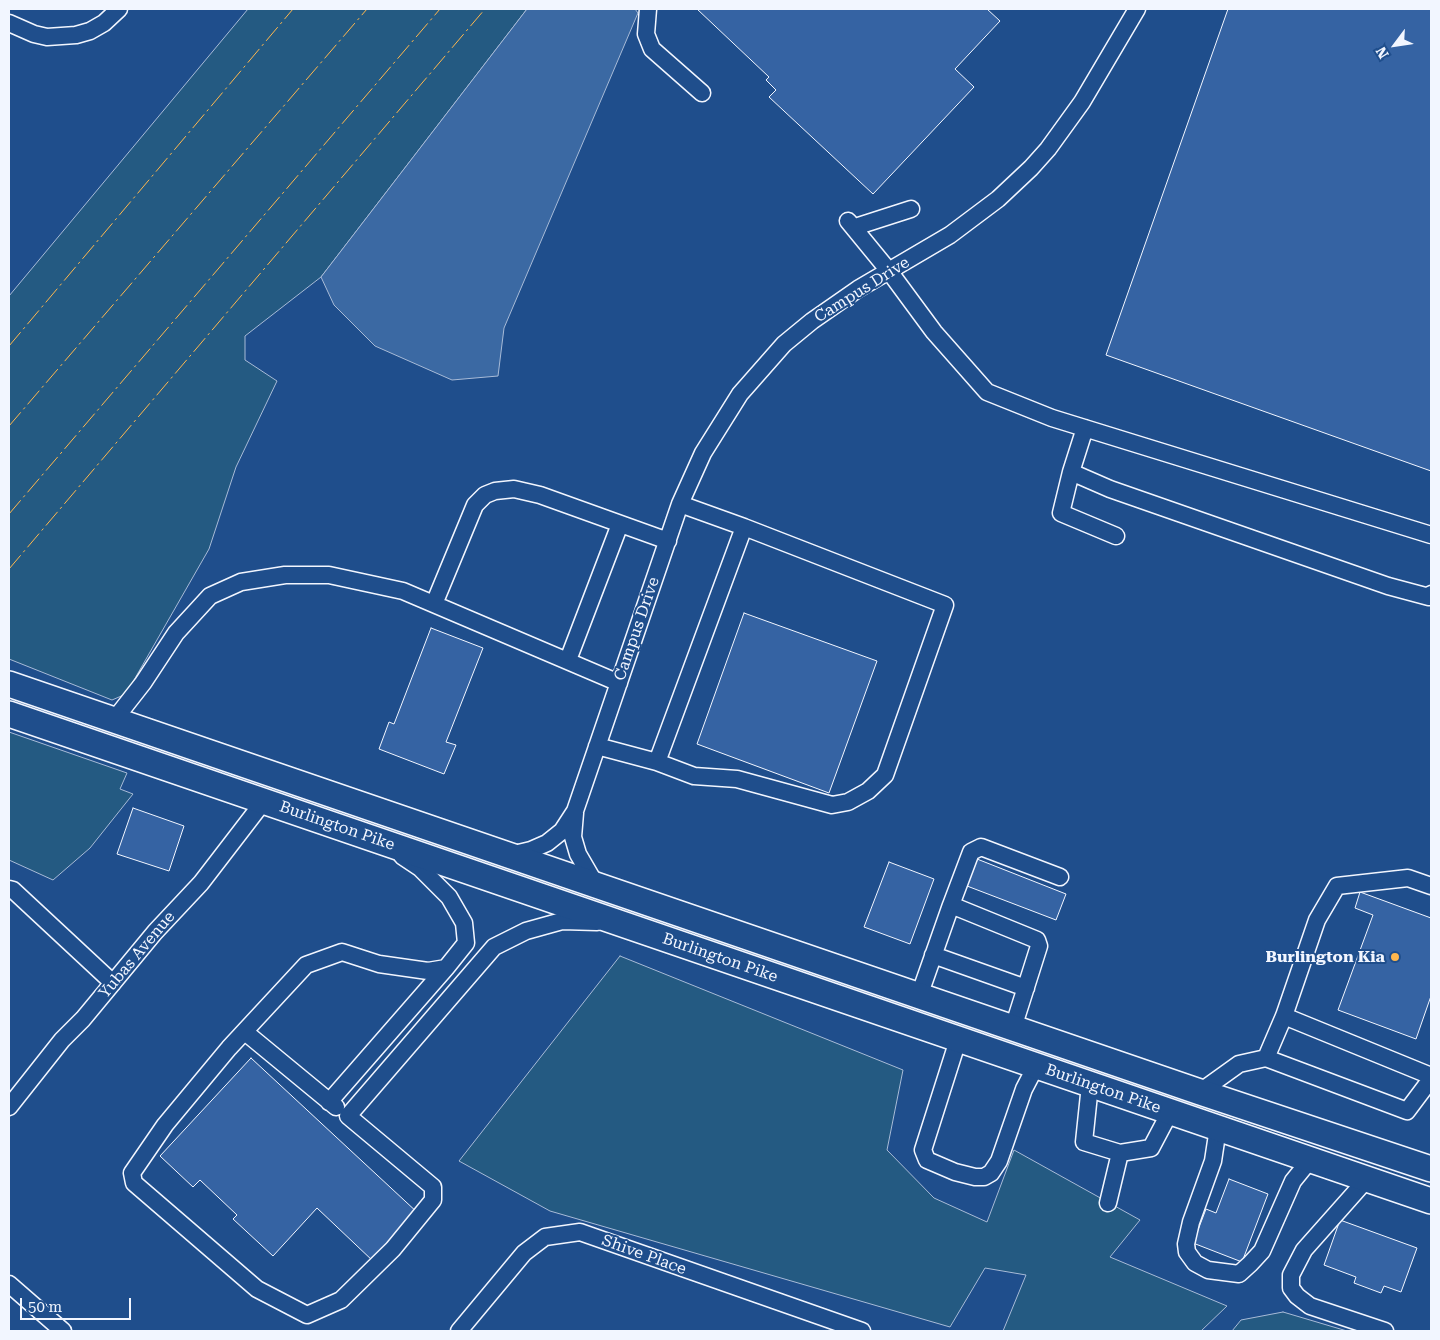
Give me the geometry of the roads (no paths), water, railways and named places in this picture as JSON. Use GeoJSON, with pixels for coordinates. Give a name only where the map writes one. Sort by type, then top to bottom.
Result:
{"type":"FeatureCollection","features":[{"type":"Feature","properties":{"kind":"highway","name":"Burlington Pike"},"geometry":{"type":"LineString","coordinates":[[9,684],[1200,1092],[1431,1169]]}},
{"type":"Feature","properties":{"kind":"highway","name":"Burlington Pike"},"geometry":{"type":"LineString","coordinates":[[9,714],[1431,1201]]}},
{"type":"Feature","properties":{"kind":"street"},"geometry":{"type":"LineString","coordinates":[[9,23],[34,34],[47,37],[76,36],[104,23],[119,9]]}},
{"type":"Feature","properties":{"kind":"street"},"geometry":{"type":"LineString","coordinates":[[648,9],[646,34],[652,49],[702,93]]}},
{"type":"Feature","properties":{"kind":"street","name":"Campus Drive"},"geometry":{"type":"LineString","coordinates":[[507,855],[531,850],[548,843],[562,831],[575,810],[680,504],[703,453],[724,417],[753,378],[784,344],[812,320],[851,293],[950,235],[998,199],[1031,168],[1048,149],[1082,102],[1137,9]]}},
{"type":"Feature","properties":{"kind":"street"},"geometry":{"type":"LineString","coordinates":[[911,209],[851,224],[934,332],[987,392],[1085,428],[1431,536]]}},
{"type":"Feature","properties":{"kind":"street"},"geometry":{"type":"LineString","coordinates":[[1085,428],[1061,513],[1116,536]]}},
{"type":"Feature","properties":{"kind":"street"},"geometry":{"type":"LineString","coordinates":[[1072,472],[1110,489],[1388,586],[1429,597],[1431,594]]}},
{"type":"Feature","properties":{"kind":"street"},"geometry":{"type":"LineString","coordinates":[[434,604],[475,505],[485,495],[495,491],[514,489],[540,495],[668,541]]}},
{"type":"Feature","properties":{"kind":"street"},"geometry":{"type":"LineString","coordinates":[[597,746],[657,762],[694,776],[737,779],[832,805],[848,802],[868,791],[885,775],[945,605],[680,504]]}},
{"type":"Feature","properties":{"kind":"street"},"geometry":{"type":"LineString","coordinates":[[568,660],[620,524]]}},
{"type":"Feature","properties":{"kind":"street"},"geometry":{"type":"LineString","coordinates":[[657,762],[744,527]]}},
{"type":"Feature","properties":{"kind":"street"},"geometry":{"type":"LineString","coordinates":[[114,720],[143,683],[176,633],[210,596],[235,584],[285,575],[329,576],[403,591],[619,683]]}},
{"type":"Feature","properties":{"kind":"street","name":"Yubas Avenue"},"geometry":{"type":"LineString","coordinates":[[9,1107],[62,1040],[155,932],[201,883],[264,801]]}},
{"type":"Feature","properties":{"kind":"street","name":"Campus Drive"},"geometry":{"type":"LineString","coordinates":[[575,810],[573,837],[578,854],[597,886]]}},
{"type":"Feature","properties":{"kind":"street"},"geometry":{"type":"LineString","coordinates":[[329,1102],[466,943],[464,923],[450,897],[420,868],[378,840]]}},
{"type":"Feature","properties":{"kind":"street"},"geometry":{"type":"LineString","coordinates":[[919,996],[971,852],[981,847],[1060,877]]}},
{"type":"Feature","properties":{"kind":"street"},"geometry":{"type":"LineString","coordinates":[[1266,1058],[1284,1016],[1317,920],[1337,886],[1408,878],[1431,886]]}},
{"type":"Feature","properties":{"kind":"street"},"geometry":{"type":"LineString","coordinates":[[9,889],[13,890],[113,983]]}},
{"type":"Feature","properties":{"kind":"street"},"geometry":{"type":"LineString","coordinates":[[951,905],[1037,940],[1039,946],[1013,1028]]}},
{"type":"Feature","properties":{"kind":"street"},"geometry":{"type":"LineString","coordinates":[[348,1116],[494,948],[526,931],[562,921],[619,923]]}},
{"type":"Feature","properties":{"kind":"street"},"geometry":{"type":"LineString","coordinates":[[245,1032],[433,1187],[433,1200],[393,1249],[341,1300],[307,1315],[257,1289],[134,1183],[132,1173],[165,1125],[245,1032],[306,965],[342,952],[379,964],[428,971],[446,968]]}},
{"type":"Feature","properties":{"kind":"street"},"geometry":{"type":"LineString","coordinates":[[933,955],[1026,988]]}},
{"type":"Feature","properties":{"kind":"street"},"geometry":{"type":"LineString","coordinates":[[1200,1092],[1239,1064],[1266,1058],[1407,1111],[1431,1078],[1284,1016]]}},
{"type":"Feature","properties":{"kind":"street"},"geometry":{"type":"LineString","coordinates":[[958,1040],[923,1150],[927,1160],[956,1172],[975,1177],[984,1177],[991,1173],[999,1160],[1024,1089],[1036,1066]]}},
{"type":"Feature","properties":{"kind":"street"},"geometry":{"type":"LineString","coordinates":[[1090,1085],[1084,1142],[1120,1153],[1151,1148],[1170,1112]]}},
{"type":"Feature","properties":{"kind":"street"},"geometry":{"type":"LineString","coordinates":[[1218,1128],[1212,1161],[1191,1222],[1186,1244],[1187,1252],[1195,1263],[1208,1270],[1239,1274],[1250,1264],[1262,1251],[1293,1180],[1310,1160]]}},
{"type":"Feature","properties":{"kind":"street"},"geometry":{"type":"LineString","coordinates":[[1108,1204],[1120,1153]]}},
{"type":"Feature","properties":{"kind":"street"},"geometry":{"type":"LineString","coordinates":[[1367,1179],[1304,1250],[1291,1275],[1291,1288],[1297,1296],[1310,1306],[1384,1331]]}},
{"type":"Feature","properties":{"kind":"street","name":"Shive Place"},"geometry":{"type":"LineString","coordinates":[[459,1331],[524,1252],[545,1237],[580,1232],[831,1326],[862,1331]]}},
{"type":"Feature","properties":{"kind":"street"},"geometry":{"type":"LineString","coordinates":[[9,1284],[63,1331]]}},
{"type":"Feature","properties":{"kind":"place","name":"Burlington Kia"},"geometry":{"type":"Point","coordinates":[1395,957]}}]}
